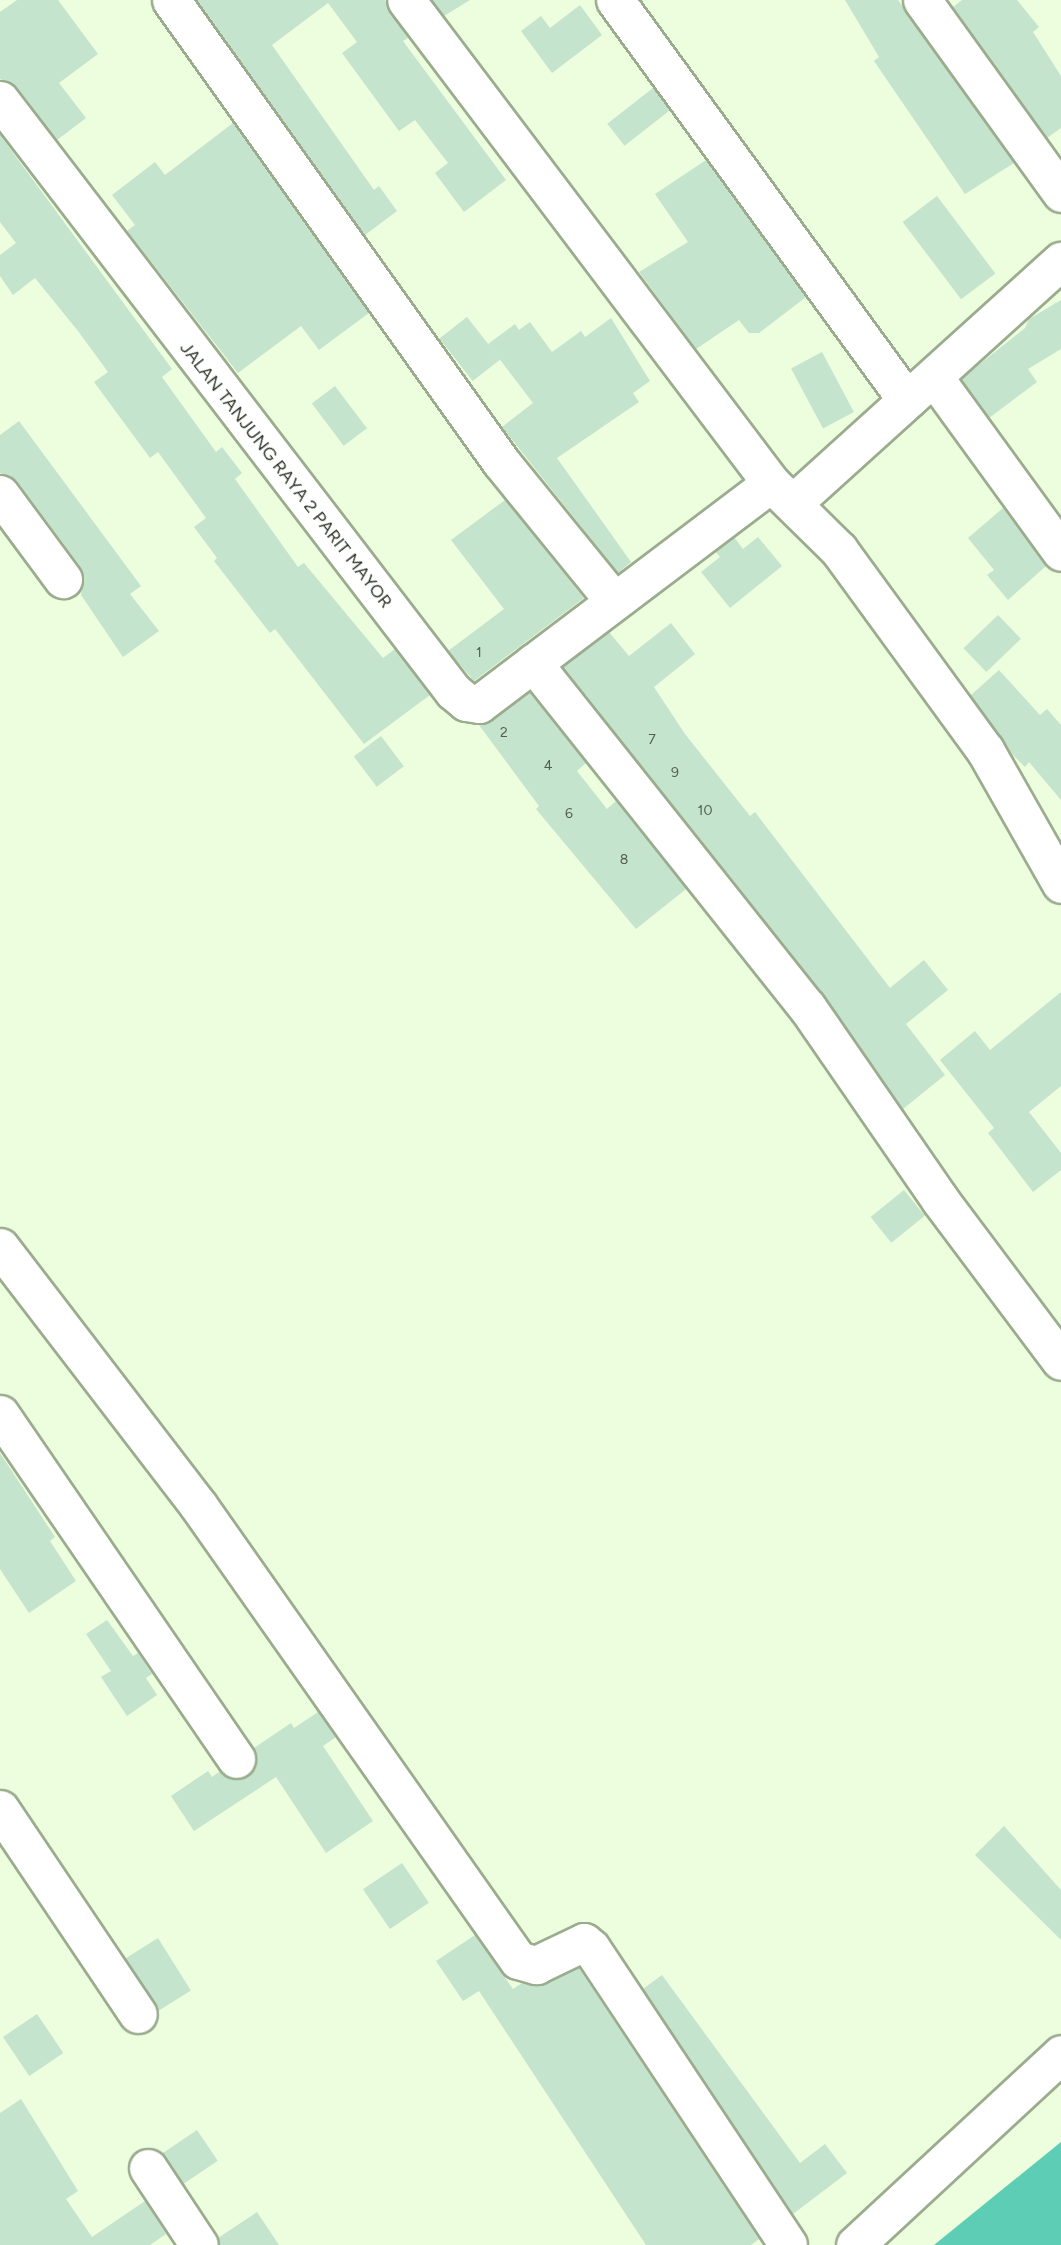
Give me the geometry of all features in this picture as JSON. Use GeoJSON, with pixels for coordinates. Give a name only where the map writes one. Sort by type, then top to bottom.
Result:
{"type":"FeatureCollection","features":[{"type":"Feature","properties":{"kind":"street"},"geometry":{"type":"LineString","coordinates":[[171,0],[501,463],[613,600]]}},
{"type":"Feature","properties":{"kind":"street"},"geometry":{"type":"LineString","coordinates":[[406,0],[783,492],[839,550],[985,750],[1061,884]]}},
{"type":"Feature","properties":{"kind":"street"},"geometry":{"type":"LineString","coordinates":[[615,0],[921,388],[1061,552]]}},
{"type":"Feature","properties":{"kind":"street"},"geometry":{"type":"LineString","coordinates":[[922,0],[1061,193]]}},
{"type":"Feature","properties":{"kind":"street","name":"JALAN TANJUNG RAYA 2 PARIT MAYOR"},"geometry":{"type":"LineString","coordinates":[[0,100],[453,691],[466,702],[479,704],[613,600],[783,492],[921,388],[1061,261]]}},
{"type":"Feature","properties":{"kind":"street"},"geometry":{"type":"LineString","coordinates":[[0,494],[63,579]]}},
{"type":"Feature","properties":{"kind":"street"},"geometry":{"type":"LineString","coordinates":[[533,663],[807,1007],[940,1200],[1061,1361]]}},
{"type":"Feature","properties":{"kind":"street"},"geometry":{"type":"LineString","coordinates":[[0,1247],[76,1341],[198,1505],[519,1959],[536,1965],[584,1942],[591,1948],[788,2245]]}},
{"type":"Feature","properties":{"kind":"street"},"geometry":{"type":"LineString","coordinates":[[0,1414],[236,1759]]}},
{"type":"Feature","properties":{"kind":"street"},"geometry":{"type":"LineString","coordinates":[[0,1809],[138,2014]]}},
{"type":"Feature","properties":{"kind":"street"},"geometry":{"type":"LineString","coordinates":[[855,2245],[1061,2054]]}},
{"type":"Feature","properties":{"kind":"street"},"geometry":{"type":"LineString","coordinates":[[148,2168],[199,2245]]}},
{"type":"Feature","properties":{"kind":"water"},"geometry":{"type":"Polygon","coordinates":[[[1061,2142],[1061,2245],[934,2245],[1061,2142]]]}},
{"type":"Feature","properties":{"kind":"building"},"geometry":{"type":"Polygon","coordinates":[[[17,0],[58,0],[98,54],[59,83],[86,118],[57,140],[17,87],[0,79],[0,12],[17,0]]]}},
{"type":"Feature","properties":{"kind":"building"},"geometry":{"type":"Polygon","coordinates":[[[197,0],[385,0],[408,38],[403,41],[506,180],[464,212],[435,173],[448,163],[415,120],[399,131],[342,53],[357,42],[328,3],[272,45],[374,190],[379,186],[397,211],[365,235],[197,0]]]}},
{"type":"Feature","properties":{"kind":"building"},"geometry":{"type":"Polygon","coordinates":[[[432,0],[470,0],[444,16],[432,0]]]}},
{"type":"Feature","properties":{"kind":"building"},"geometry":{"type":"Polygon","coordinates":[[[845,0],[898,0],[1014,163],[965,194],[874,61],[879,57],[845,0]]]}},
{"type":"Feature","properties":{"kind":"building"},"geometry":{"type":"Polygon","coordinates":[[[962,0],[1017,0],[1039,27],[1033,32],[1061,76],[1061,128],[1047,138],[953,7],[962,0]]]}},
{"type":"Feature","properties":{"kind":"building"},"geometry":{"type":"Polygon","coordinates":[[[580,5],[602,35],[552,73],[521,31],[541,16],[550,28],[580,5]]]}},
{"type":"Feature","properties":{"kind":"building"},"geometry":{"type":"Polygon","coordinates":[[[653,88],[670,110],[625,146],[607,124],[653,88]]]}},
{"type":"Feature","properties":{"kind":"building"},"geometry":{"type":"Polygon","coordinates":[[[233,123],[369,313],[319,350],[301,326],[238,373],[127,231],[135,225],[112,195],[155,162],[165,175],[233,123]]]}},
{"type":"Feature","properties":{"kind":"building"},"geometry":{"type":"Polygon","coordinates":[[[0,135],[172,369],[162,377],[216,452],[222,447],[242,473],[235,479],[298,567],[304,563],[383,658],[395,649],[430,695],[364,744],[275,629],[270,633],[214,561],[217,558],[194,527],[206,518],[158,452],[150,458],[94,382],[108,372],[78,331],[35,278],[13,295],[0,276],[0,255],[16,243],[0,222],[0,135]]]}},
{"type":"Feature","properties":{"kind":"building"},"geometry":{"type":"Polygon","coordinates":[[[706,160],[806,297],[759,333],[749,333],[739,320],[696,349],[639,272],[688,242],[655,194],[706,160]]]}},
{"type":"Feature","properties":{"kind":"building"},"geometry":{"type":"Polygon","coordinates":[[[937,196],[995,273],[961,299],[903,222],[937,196]]]}},
{"type":"Feature","properties":{"kind":"building"},"geometry":{"type":"Polygon","coordinates":[[[1061,300],[1061,349],[1028,369],[1037,382],[989,418],[961,379],[1025,328],[1029,319],[1061,300]]]}},
{"type":"Feature","properties":{"kind":"building"},"geometry":{"type":"Polygon","coordinates":[[[467,317],[500,360],[473,381],[439,339],[467,317]]]}},
{"type":"Feature","properties":{"kind":"building"},"geometry":{"type":"Polygon","coordinates":[[[611,318],[650,381],[633,393],[639,402],[557,458],[631,562],[618,573],[502,427],[533,403],[488,344],[515,324],[519,330],[530,322],[552,352],[581,331],[585,337],[611,318]]]}},
{"type":"Feature","properties":{"kind":"building"},"geometry":{"type":"Polygon","coordinates":[[[822,352],[854,412],[823,428],[791,368],[822,352]]]}},
{"type":"Feature","properties":{"kind":"building"},"geometry":{"type":"Polygon","coordinates":[[[335,386],[367,428],[344,446],[312,403],[335,386]]]}},
{"type":"Feature","properties":{"kind":"building"},"geometry":{"type":"Polygon","coordinates":[[[19,421],[141,586],[130,594],[159,631],[123,657],[81,595],[84,577],[80,566],[17,481],[0,473],[0,435],[19,421]]]}},
{"type":"Feature","properties":{"kind":"building"},"geometry":{"type":"Polygon","coordinates":[[[505,500],[584,598],[474,681],[448,651],[504,609],[451,540],[505,500]]]}},
{"type":"Feature","properties":{"kind":"building"},"geometry":{"type":"Polygon","coordinates":[[[1003,508],[1046,566],[1008,600],[987,575],[994,570],[968,538],[1003,508]]]}},
{"type":"Feature","properties":{"kind":"building"},"geometry":{"type":"Polygon","coordinates":[[[734,537],[743,549],[758,537],[782,566],[730,608],[701,572],[720,557],[715,551],[734,537]]]}},
{"type":"Feature","properties":{"kind":"building"},"geometry":{"type":"Polygon","coordinates":[[[998,615],[1021,639],[986,672],[963,648],[998,615]]]}},
{"type":"Feature","properties":{"kind":"building"},"geometry":{"type":"Polygon","coordinates":[[[671,623],[695,654],[654,687],[685,734],[750,816],[755,812],[890,988],[924,960],[948,990],[906,1024],[945,1075],[903,1109],[823,994],[563,667],[609,632],[629,656],[671,623]]]}},
{"type":"Feature","properties":{"kind":"building"},"geometry":{"type":"Polygon","coordinates":[[[999,670],[1040,715],[1047,709],[1061,725],[1061,800],[1029,762],[1025,767],[1010,752],[971,695],[999,670]]]}},
{"type":"Feature","properties":{"kind":"building"},"geometry":{"type":"Polygon","coordinates":[[[529,692],[586,763],[577,771],[607,809],[616,801],[686,889],[636,929],[536,809],[539,806],[479,725],[529,692]]]}},
{"type":"Feature","properties":{"kind":"building"},"geometry":{"type":"Polygon","coordinates":[[[381,736],[404,766],[377,787],[354,756],[381,736]]]}},
{"type":"Feature","properties":{"kind":"building"},"geometry":{"type":"Polygon","coordinates":[[[1061,992],[1061,1086],[1029,1112],[1061,1153],[1061,1170],[1033,1192],[988,1133],[994,1128],[940,1060],[975,1031],[990,1050],[1061,992]]]}},
{"type":"Feature","properties":{"kind":"building"},"geometry":{"type":"Polygon","coordinates":[[[904,1190],[925,1216],[891,1243],[871,1217],[904,1190]]]}},
{"type":"Feature","properties":{"kind":"building"},"geometry":{"type":"Polygon","coordinates":[[[0,1453],[55,1537],[50,1541],[76,1581],[29,1613],[0,1569],[0,1453]]]}},
{"type":"Feature","properties":{"kind":"building"},"geometry":{"type":"Polygon","coordinates":[[[107,1620],[133,1656],[138,1653],[152,1674],[146,1678],[157,1695],[127,1716],[101,1677],[111,1671],[86,1634],[107,1620]]]}},
{"type":"Feature","properties":{"kind":"building"},"geometry":{"type":"Polygon","coordinates":[[[318,1712],[336,1737],[323,1746],[373,1821],[326,1853],[276,1777],[194,1831],[171,1796],[208,1771],[212,1777],[219,1772],[237,1780],[247,1777],[255,1767],[254,1748],[291,1723],[294,1728],[318,1712]]]}},
{"type":"Feature","properties":{"kind":"building"},"geometry":{"type":"Polygon","coordinates":[[[1004,1826],[1061,1890],[1061,1940],[975,1855],[1004,1826]]]}},
{"type":"Feature","properties":{"kind":"building"},"geometry":{"type":"Polygon","coordinates":[[[402,1863],[429,1903],[390,1929],[363,1889],[402,1863]]]}},
{"type":"Feature","properties":{"kind":"building"},"geometry":{"type":"Polygon","coordinates":[[[475,1935],[513,1989],[522,1983],[545,1984],[579,1968],[759,2239],[751,2245],[646,2245],[479,1991],[463,2001],[436,1961],[475,1935]]]}},
{"type":"Feature","properties":{"kind":"building"},"geometry":{"type":"Polygon","coordinates":[[[158,1938],[191,1991],[159,2011],[126,1958],[158,1938]]]}},
{"type":"Feature","properties":{"kind":"building"},"geometry":{"type":"Polygon","coordinates":[[[662,1975],[800,2163],[825,2144],[847,2173],[793,2214],[643,1989],[662,1975]]]}},
{"type":"Feature","properties":{"kind":"building"},"geometry":{"type":"Polygon","coordinates":[[[37,2014],[63,2053],[29,2076],[3,2037],[37,2014]]]}},
{"type":"Feature","properties":{"kind":"building"},"geometry":{"type":"Polygon","coordinates":[[[21,2099],[78,2191],[66,2199],[92,2237],[145,2201],[166,2234],[150,2245],[0,2245],[0,2113],[21,2099]]]}},
{"type":"Feature","properties":{"kind":"building"},"geometry":{"type":"Polygon","coordinates":[[[197,2130],[218,2161],[183,2184],[162,2153],[197,2130]]]}},
{"type":"Feature","properties":{"kind":"building"},"geometry":{"type":"Polygon","coordinates":[[[257,2212],[279,2245],[220,2245],[218,2238],[257,2212]]]}}]}
